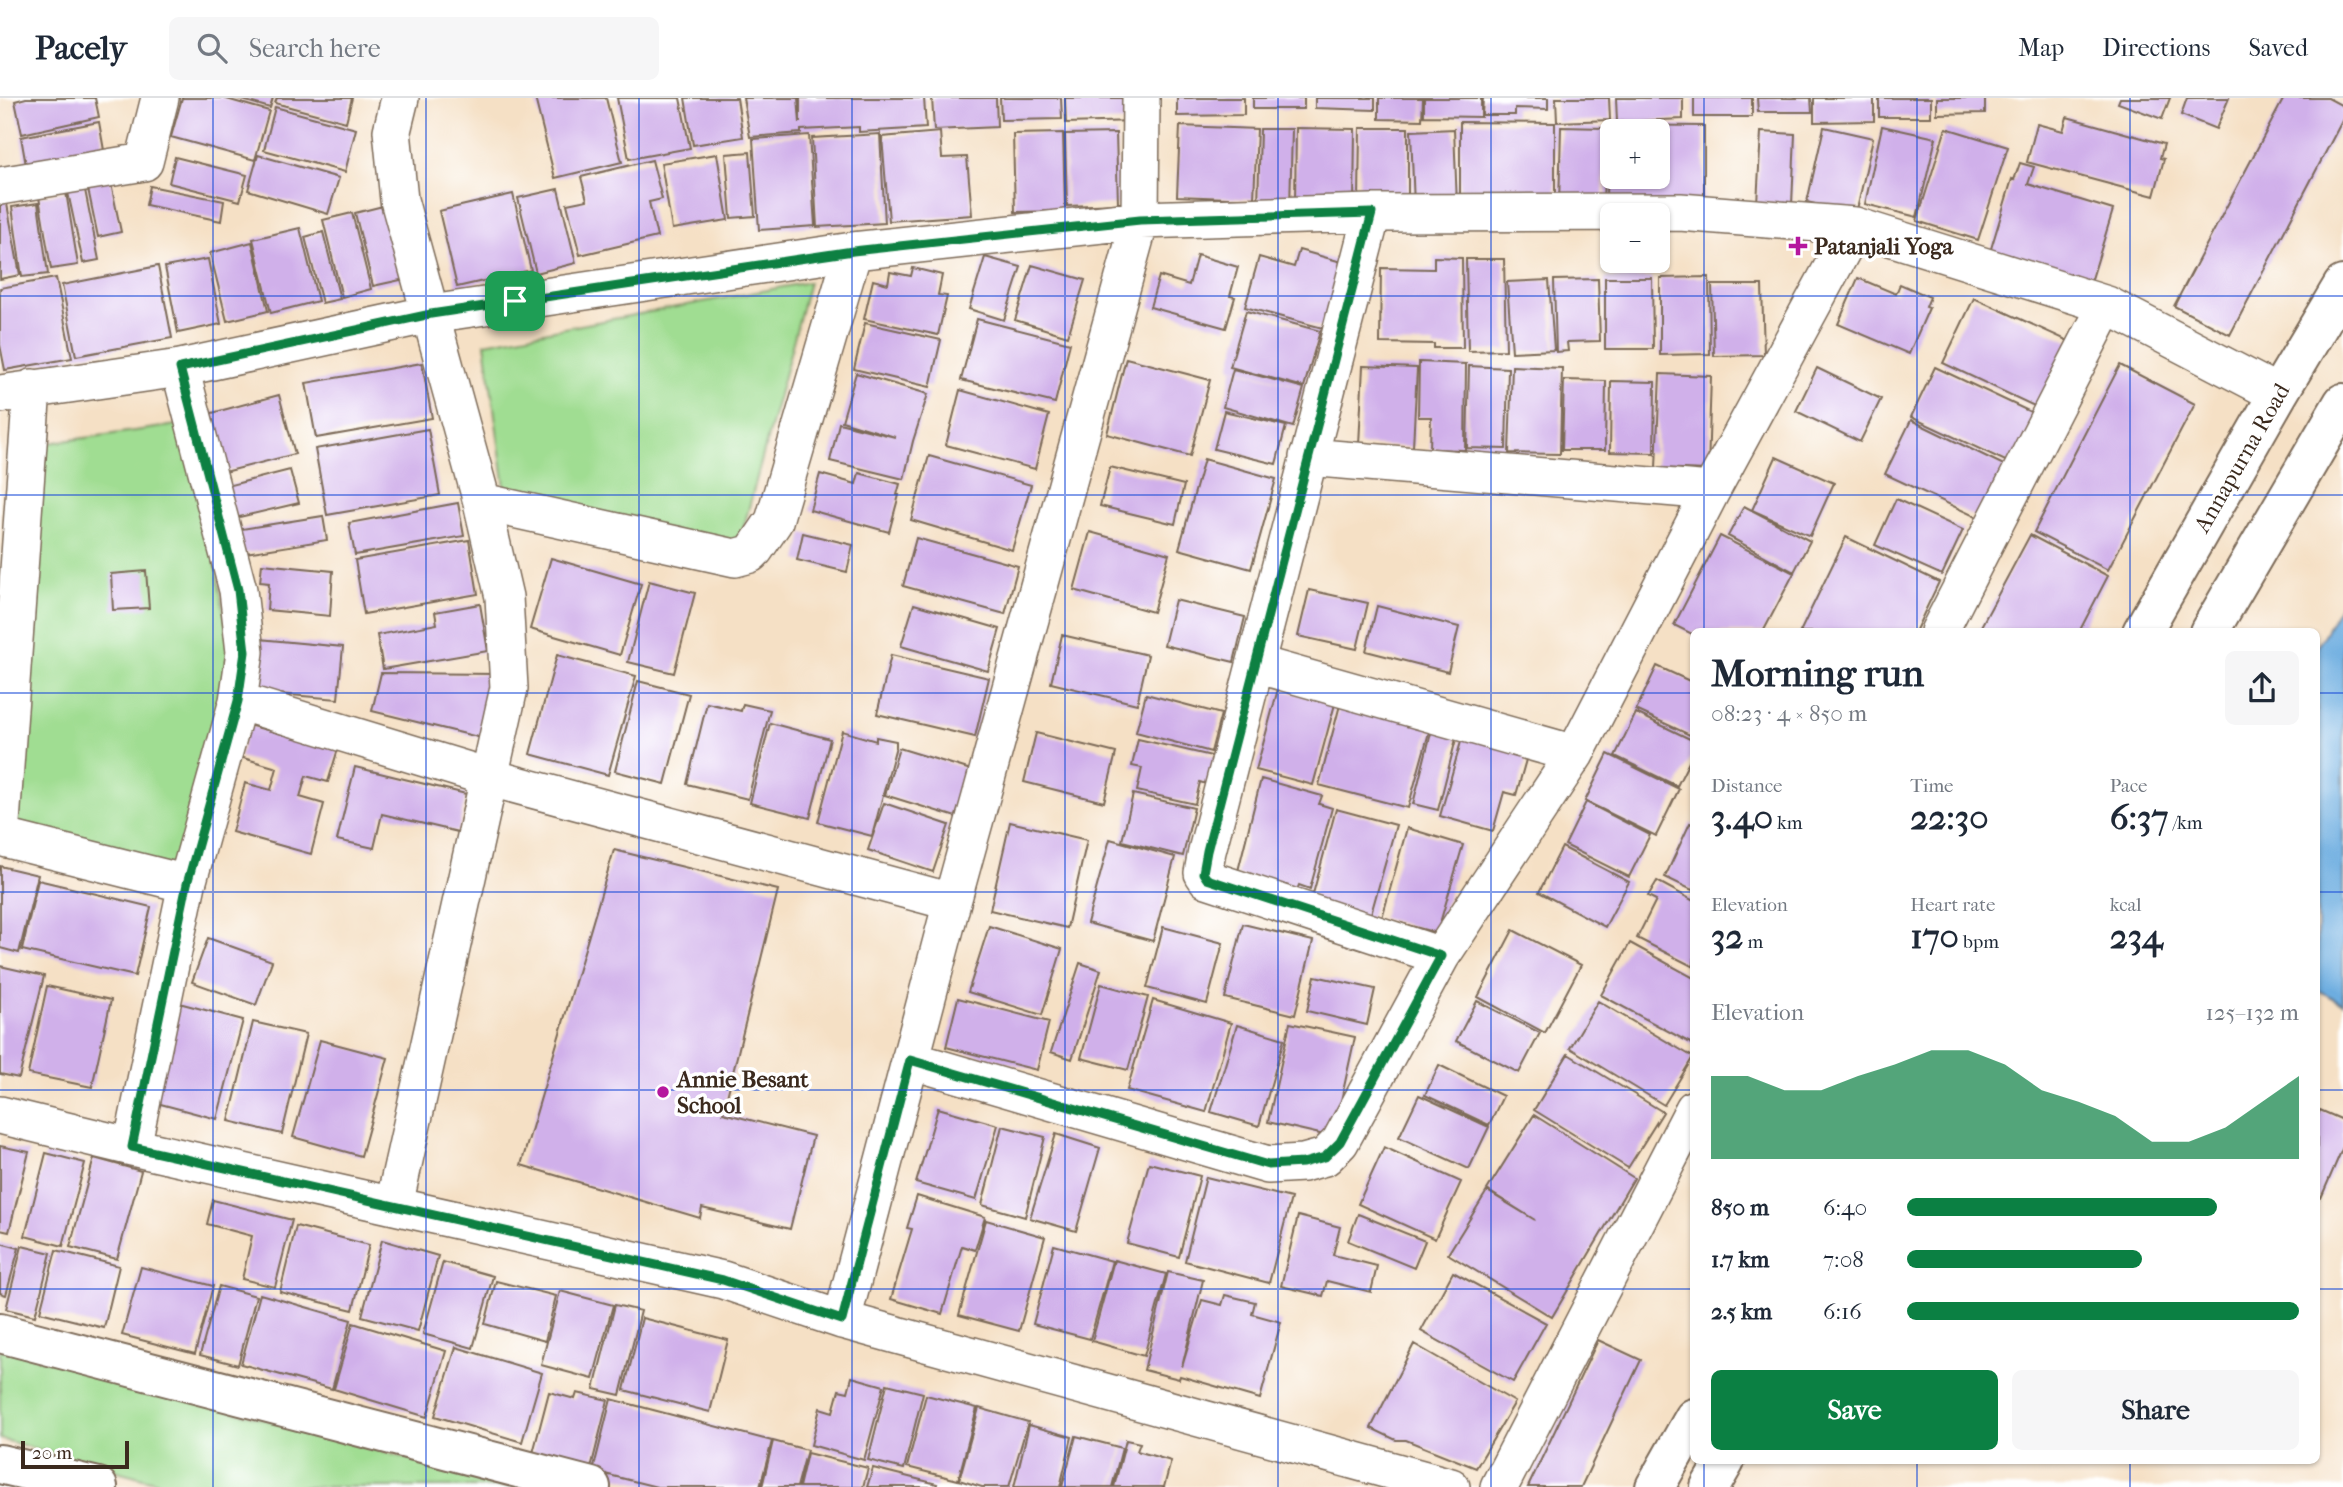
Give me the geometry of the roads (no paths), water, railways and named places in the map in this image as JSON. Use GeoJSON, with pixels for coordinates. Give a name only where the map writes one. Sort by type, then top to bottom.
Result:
{"type":"FeatureCollection","features":[{"type":"Feature","properties":{"kind":"main road","name":"Annapurna Road"},"geometry":{"type":"LineString","coordinates":[[2144,628],[2277,394],[2343,285]]}},
{"type":"Feature","properties":{"kind":"main road"},"geometry":{"type":"LineString","coordinates":[[2211,628],[2343,403]]}},
{"type":"Feature","properties":{"kind":"main road"},"geometry":{"type":"LineString","coordinates":[[0,1333],[591,1487]]}},
{"type":"Feature","properties":{"kind":"main road"},"geometry":{"type":"LineString","coordinates":[[1655,1487],[1690,1425]]}},
{"type":"Feature","properties":{"kind":"main road"},"geometry":{"type":"LineString","coordinates":[[0,1464],[98,1487]]}},
{"type":"Feature","properties":{"kind":"main road"},"geometry":{"type":"LineString","coordinates":[[1710,1487],[1723,1464]]}},
{"type":"Feature","properties":{"kind":"street"},"geometry":{"type":"LineString","coordinates":[[1,180],[144,162],[160,98]]}},
{"type":"Feature","properties":{"kind":"street"},"geometry":{"type":"LineString","coordinates":[[394,1205],[509,688],[504,597],[482,502],[399,200],[392,131],[400,98]]}},
{"type":"Feature","properties":{"kind":"street"},"geometry":{"type":"LineString","coordinates":[[842,1320],[952,902],[1140,220],[1141,98]]}},
{"type":"Feature","properties":{"kind":"street"},"geometry":{"type":"LineString","coordinates":[[187,884],[0,837],[16,391],[180,368],[431,314],[853,251],[1140,220],[1372,213],[1680,212],[1855,226],[2107,305],[2277,394]]}},
{"type":"Feature","properties":{"kind":"street"},"geometry":{"type":"LineString","coordinates":[[1372,213],[1203,873],[1207,879],[1441,956]]}},
{"type":"Feature","properties":{"kind":"street"},"geometry":{"type":"LineString","coordinates":[[910,1060],[1268,1165],[1303,1163],[1325,1157],[1340,1142],[1441,956],[1575,754],[1711,491],[1855,226]]}},
{"type":"Feature","properties":{"kind":"street"},"geometry":{"type":"LineString","coordinates":[[482,502],[735,558],[750,554],[774,521],[853,251]]}},
{"type":"Feature","properties":{"kind":"street"},"geometry":{"type":"LineString","coordinates":[[1941,628],[2107,305]]}},
{"type":"Feature","properties":{"kind":"street"},"geometry":{"type":"LineString","coordinates":[[132,1147],[187,884],[238,701],[245,652],[238,590],[180,368]]}},
{"type":"Feature","properties":{"kind":"street"},"geometry":{"type":"LineString","coordinates":[[1308,457],[1711,491]]}},
{"type":"Feature","properties":{"kind":"street"},"geometry":{"type":"LineString","coordinates":[[1256,664],[1575,754]]}},
{"type":"Feature","properties":{"kind":"street"},"geometry":{"type":"LineString","coordinates":[[238,701],[491,778],[952,902]]}},
{"type":"Feature","properties":{"kind":"street"},"geometry":{"type":"LineString","coordinates":[[0,1115],[723,1280],[842,1320],[1451,1487]]}},
{"type":"Feature","properties":{"kind":"street"},"geometry":{"type":"LineString","coordinates":[[1499,1487],[1690,1116]]}},
{"type":"Feature","properties":{"kind":"water"},"geometry":{"type":"Polygon","coordinates":[[[2343,601],[2343,1003],[2320,992],[2320,642],[2343,601]]]}},
{"type":"Feature","properties":{"kind":"place","name":"Patanjali Yoga"},"geometry":{"type":"Point","coordinates":[1798,246]}},
{"type":"Feature","properties":{"kind":"place","name":"Annie Besant School"},"geometry":{"type":"Point","coordinates":[663,1092]}}]}
